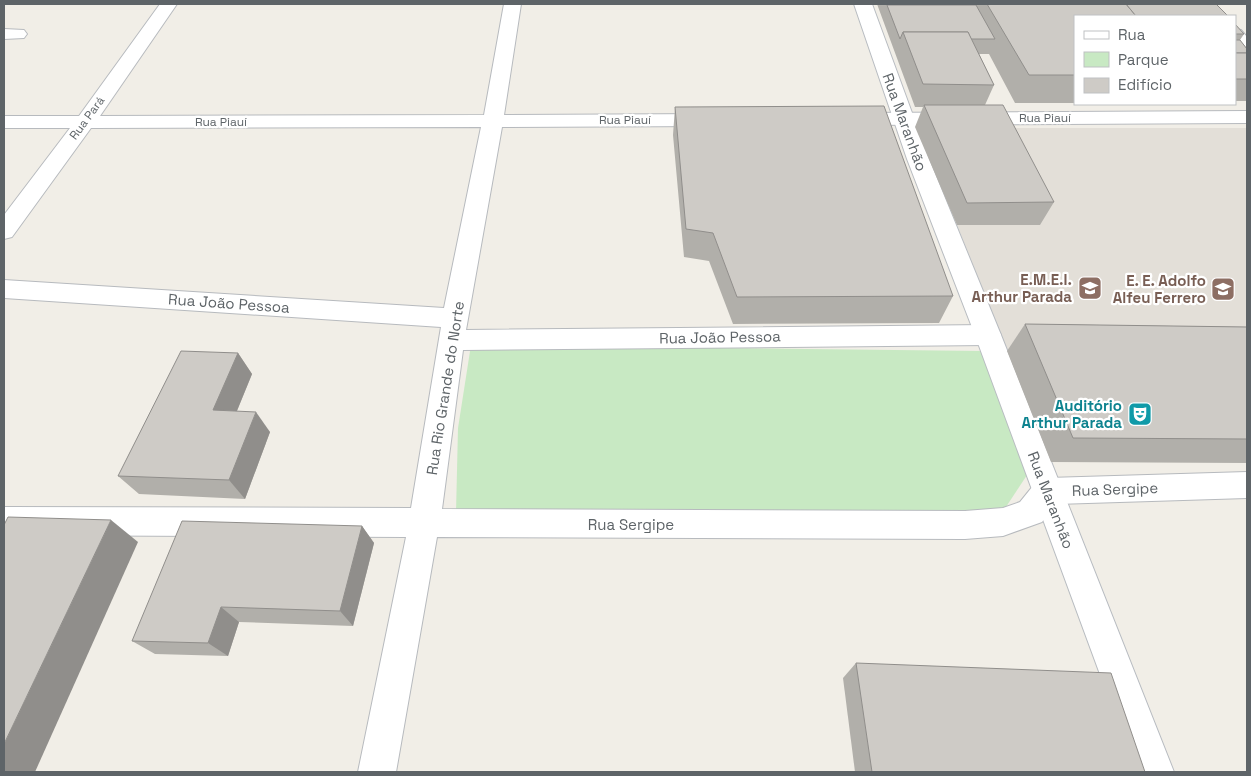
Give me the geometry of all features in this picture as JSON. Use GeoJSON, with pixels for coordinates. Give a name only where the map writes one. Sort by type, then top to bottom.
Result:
{"type":"FeatureCollection","features":[{"type":"Feature","properties":{"kind":"street","name":"Rua Pará"},"geometry":{"type":"LineString","coordinates":[[4,231],[85,122],[168,4]]}},
{"type":"Feature","properties":{"kind":"street","name":"Rua Rio Grande do Norte"},"geometry":{"type":"LineString","coordinates":[[377,772],[424,524],[454,329],[514,4]]}},
{"type":"Feature","properties":{"kind":"street","name":"Rua Maranhão"},"geometry":{"type":"LineString","coordinates":[[863,4],[903,119],[988,334],[1155,772]]}},
{"type":"Feature","properties":{"kind":"street"},"geometry":{"type":"LineString","coordinates":[[1236,35],[1247,48]]}},
{"type":"Feature","properties":{"kind":"street","name":"Rua Piauí"},"geometry":{"type":"LineString","coordinates":[[833,119],[1247,118]]}},
{"type":"Feature","properties":{"kind":"street","name":"Rua Piauí"},"geometry":{"type":"LineString","coordinates":[[4,122],[733,120]]}},
{"type":"Feature","properties":{"kind":"street","name":"Rua João Pessoa"},"geometry":{"type":"LineString","coordinates":[[4,289],[454,329],[988,334]]}},
{"type":"Feature","properties":{"kind":"street","name":"Rua Sergipe"},"geometry":{"type":"LineString","coordinates":[[4,521],[965,525],[1003,522],[1030,512],[1048,491],[1247,485]]}},
{"type":"Feature","properties":{"kind":"shaded area"},"geometry":{"type":"Polygon","coordinates":[[[993,128],[1247,128],[1247,367],[1238,354],[1007,351],[957,225],[1040,225],[993,128]]]}},
{"type":"Feature","properties":{"kind":"green space"},"geometry":{"type":"Polygon","coordinates":[[[471,345],[983,351],[1031,469],[1000,516],[456,513],[458,428],[471,345]]]}},
{"type":"Feature","properties":{"kind":"building"},"geometry":{"type":"Polygon","coordinates":[[[987,4],[1126,4],[1135,15],[1074,15],[1074,75],[1029,75],[987,4]]]}},
{"type":"Feature","properties":{"kind":"building"},"geometry":{"type":"Polygon","coordinates":[[[1126,4],[1216,4],[1227,15],[1135,15],[1126,4]]]}},
{"type":"Feature","properties":{"kind":"building"},"geometry":{"type":"Polygon","coordinates":[[[887,5],[976,5],[995,39],[971,39],[968,32],[903,32],[900,39],[887,5]]]}},
{"type":"Feature","properties":{"kind":"building"},"geometry":{"type":"Polygon","coordinates":[[[1236,25],[1244,34],[1236,34],[1236,25]]]}},
{"type":"Feature","properties":{"kind":"building"},"geometry":{"type":"Polygon","coordinates":[[[903,32],[968,32],[994,85],[923,84],[903,32]]]}},
{"type":"Feature","properties":{"kind":"building"},"geometry":{"type":"Polygon","coordinates":[[[1236,40],[1240,40],[1247,49],[1247,53],[1236,53],[1236,40]]]}},
{"type":"Feature","properties":{"kind":"building"},"geometry":{"type":"Polygon","coordinates":[[[1236,53],[1247,53],[1247,79],[1236,79],[1236,53]]]}},
{"type":"Feature","properties":{"kind":"building"},"geometry":{"type":"Polygon","coordinates":[[[924,105],[1003,105],[1054,202],[967,203],[924,105]]]}},
{"type":"Feature","properties":{"kind":"building"},"geometry":{"type":"Polygon","coordinates":[[[884,106],[953,296],[737,297],[713,233],[686,229],[675,107],[884,106]]]}},
{"type":"Feature","properties":{"kind":"building","name":"Auditório Arthur Parada"},"geometry":{"type":"Polygon","coordinates":[[[1025,324],[1247,327],[1247,439],[1073,438],[1025,324]]]}},
{"type":"Feature","properties":{"kind":"building"},"geometry":{"type":"Polygon","coordinates":[[[181,351],[238,353],[213,410],[256,412],[229,480],[118,476],[181,351]]]}},
{"type":"Feature","properties":{"kind":"building"},"geometry":{"type":"Polygon","coordinates":[[[8,517],[111,520],[4,744],[4,525],[8,517]]]}},
{"type":"Feature","properties":{"kind":"building"},"geometry":{"type":"Polygon","coordinates":[[[182,521],[362,526],[340,611],[221,607],[208,643],[132,641],[182,521]]]}},
{"type":"Feature","properties":{"kind":"building"},"geometry":{"type":"Polygon","coordinates":[[[856,663],[1111,673],[1145,772],[872,772],[856,663]]]}},
{"type":"Feature","properties":{"kind":"place","name":"E.M.E.I. Arthur Parada"},"geometry":{"type":"Point","coordinates":[1090,288]}},
{"type":"Feature","properties":{"kind":"place","name":"E. E. Adolfo Alfeu Ferrero"},"geometry":{"type":"Point","coordinates":[1223,289]}},
{"type":"Feature","properties":{"kind":"place","name":"Auditório Arthur Parada"},"geometry":{"type":"Point","coordinates":[1140,414]}}]}
